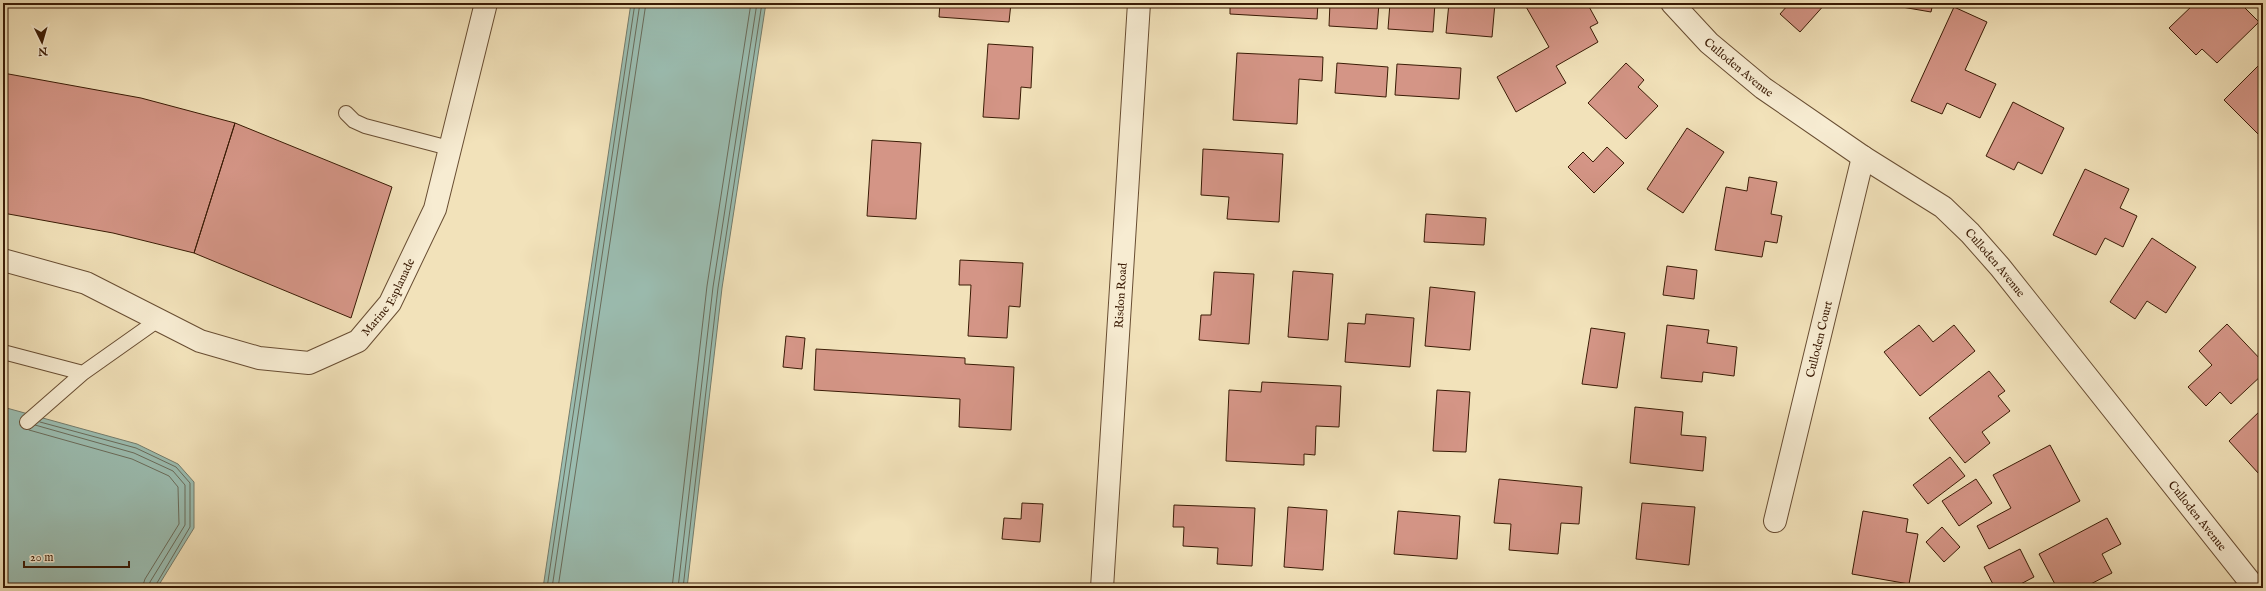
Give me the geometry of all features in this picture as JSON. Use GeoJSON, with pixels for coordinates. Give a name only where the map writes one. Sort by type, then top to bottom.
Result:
{"type":"FeatureCollection","features":[{"type":"Feature","properties":{"kind":"street","name":"Marine Esplanade"},"geometry":{"type":"LineString","coordinates":[[3,260],[86,283],[200,341],[259,358],[309,363],[358,341],[390,303],[434,209],[486,3]]}},
{"type":"Feature","properties":{"kind":"street","name":"Risdon Road"},"geometry":{"type":"LineString","coordinates":[[1102,588],[1139,3]]}},
{"type":"Feature","properties":{"kind":"street","name":"Culloden Avenue"},"geometry":{"type":"LineString","coordinates":[[1672,3],[1709,43],[1764,88],[1863,157],[1943,207],[1970,233],[2000,267],[2255,588]]}},
{"type":"Feature","properties":{"kind":"street","name":"Culloden Court"},"geometry":{"type":"LineString","coordinates":[[1775,521],[1863,157]]}},
{"type":"Feature","properties":{"kind":"lane"},"geometry":{"type":"LineString","coordinates":[[346,113],[354,121],[365,126],[450,148]]}},
{"type":"Feature","properties":{"kind":"lane"},"geometry":{"type":"LineString","coordinates":[[28,422],[83,372],[158,320]]}},
{"type":"Feature","properties":{"kind":"lane"},"geometry":{"type":"LineString","coordinates":[[3,352],[83,372]]}},
{"type":"Feature","properties":{"kind":"water"},"geometry":{"type":"Polygon","coordinates":[[[631,3],[766,3],[722,288],[687,588],[543,588],[631,3]]]}},
{"type":"Feature","properties":{"kind":"water"},"geometry":{"type":"Polygon","coordinates":[[[3,407],[137,444],[178,464],[194,482],[194,528],[157,588],[3,588],[3,407]]]}},
{"type":"Feature","properties":{"kind":"building"},"geometry":{"type":"Polygon","coordinates":[[[940,3],[1011,3],[1009,22],[939,17],[940,3]]]}},
{"type":"Feature","properties":{"kind":"building"},"geometry":{"type":"Polygon","coordinates":[[[1230,3],[1318,3],[1317,19],[1230,14],[1230,3]]]}},
{"type":"Feature","properties":{"kind":"building"},"geometry":{"type":"Polygon","coordinates":[[[1330,3],[1379,3],[1377,29],[1329,26],[1330,3]]]}},
{"type":"Feature","properties":{"kind":"building"},"geometry":{"type":"Polygon","coordinates":[[[1390,3],[1435,3],[1433,32],[1388,29],[1390,3]]]}},
{"type":"Feature","properties":{"kind":"building"},"geometry":{"type":"Polygon","coordinates":[[[1449,3],[1495,3],[1492,37],[1446,33],[1449,3]]]}},
{"type":"Feature","properties":{"kind":"building"},"geometry":{"type":"Polygon","coordinates":[[[1527,3],[1587,3],[1598,23],[1590,27],[1598,42],[1556,66],[1566,83],[1516,112],[1497,77],[1549,47],[1525,5],[1527,3]]]}},
{"type":"Feature","properties":{"kind":"building"},"geometry":{"type":"Polygon","coordinates":[[[1786,3],[1826,3],[1800,32],[1780,14],[1788,5],[1786,3]]]}},
{"type":"Feature","properties":{"kind":"building"},"geometry":{"type":"Polygon","coordinates":[[[1902,3],[1933,3],[1931,12],[1902,7],[1902,3]]]}},
{"type":"Feature","properties":{"kind":"building"},"geometry":{"type":"Polygon","coordinates":[[[2195,3],[2229,3],[2234,8],[2240,3],[2259,22],[2217,63],[2202,49],[2196,55],[2169,28],[2195,3]]]}},
{"type":"Feature","properties":{"kind":"building"},"geometry":{"type":"Polygon","coordinates":[[[1954,7],[1987,22],[1965,70],[1996,84],[1980,118],[1947,103],[1942,114],[1911,101],[1954,7]]]}},
{"type":"Feature","properties":{"kind":"building"},"geometry":{"type":"Polygon","coordinates":[[[988,44],[1033,47],[1031,88],[1021,87],[1019,119],[983,117],[988,44]]]}},
{"type":"Feature","properties":{"kind":"building"},"geometry":{"type":"Polygon","coordinates":[[[1237,53],[1323,57],[1322,81],[1299,79],[1297,124],[1233,120],[1237,53]]]}},
{"type":"Feature","properties":{"kind":"building"},"geometry":{"type":"Polygon","coordinates":[[[2263,61],[2263,139],[2224,100],[2263,61]]]}},
{"type":"Feature","properties":{"kind":"building"},"geometry":{"type":"Polygon","coordinates":[[[1337,63],[1388,67],[1386,97],[1335,93],[1337,63]]]}},
{"type":"Feature","properties":{"kind":"building"},"geometry":{"type":"Polygon","coordinates":[[[1626,63],[1644,80],[1638,87],[1658,106],[1626,139],[1588,103],[1626,63]]]}},
{"type":"Feature","properties":{"kind":"building"},"geometry":{"type":"Polygon","coordinates":[[[1397,64],[1461,68],[1459,99],[1395,95],[1397,64]]]}},
{"type":"Feature","properties":{"kind":"building"},"geometry":{"type":"Polygon","coordinates":[[[3,73],[141,98],[235,123],[194,253],[113,233],[3,213],[3,73]]]}},
{"type":"Feature","properties":{"kind":"building"},"geometry":{"type":"Polygon","coordinates":[[[2013,102],[2064,128],[2042,174],[2018,162],[2014,170],[1986,156],[2013,102]]]}},
{"type":"Feature","properties":{"kind":"building"},"geometry":{"type":"Polygon","coordinates":[[[235,123],[392,187],[351,318],[194,253],[235,123]]]}},
{"type":"Feature","properties":{"kind":"building"},"geometry":{"type":"Polygon","coordinates":[[[1687,128],[1724,152],[1683,213],[1647,189],[1687,128]]]}},
{"type":"Feature","properties":{"kind":"building"},"geometry":{"type":"Polygon","coordinates":[[[872,140],[921,143],[916,219],[867,216],[872,140]]]}},
{"type":"Feature","properties":{"kind":"building"},"geometry":{"type":"Polygon","coordinates":[[[1607,147],[1624,163],[1594,193],[1568,167],[1583,152],[1593,162],[1607,147]]]}},
{"type":"Feature","properties":{"kind":"building"},"geometry":{"type":"Polygon","coordinates":[[[1203,149],[1283,154],[1279,222],[1227,219],[1229,197],[1201,195],[1203,149]]]}},
{"type":"Feature","properties":{"kind":"building"},"geometry":{"type":"Polygon","coordinates":[[[2085,169],[2129,189],[2120,208],[2137,216],[2123,247],[2105,238],[2096,255],[2053,235],[2085,169]]]}},
{"type":"Feature","properties":{"kind":"building"},"geometry":{"type":"Polygon","coordinates":[[[1749,177],[1777,182],[1771,214],[1782,216],[1777,243],[1765,241],[1762,257],[1715,250],[1726,187],[1747,191],[1749,177]]]}},
{"type":"Feature","properties":{"kind":"building"},"geometry":{"type":"Polygon","coordinates":[[[1426,214],[1486,218],[1484,245],[1424,242],[1426,214]]]}},
{"type":"Feature","properties":{"kind":"building"},"geometry":{"type":"Polygon","coordinates":[[[2152,238],[2196,267],[2166,313],[2147,301],[2135,319],[2110,302],[2152,238]]]}},
{"type":"Feature","properties":{"kind":"building"},"geometry":{"type":"Polygon","coordinates":[[[960,260],[1023,263],[1020,307],[1009,306],[1007,338],[968,336],[971,285],[959,285],[960,260]]]}},
{"type":"Feature","properties":{"kind":"building"},"geometry":{"type":"Polygon","coordinates":[[[1667,266],[1697,270],[1694,299],[1663,295],[1667,266]]]}},
{"type":"Feature","properties":{"kind":"building"},"geometry":{"type":"Polygon","coordinates":[[[1293,271],[1333,274],[1328,340],[1288,337],[1293,271]]]}},
{"type":"Feature","properties":{"kind":"building"},"geometry":{"type":"Polygon","coordinates":[[[1214,272],[1254,274],[1249,344],[1199,340],[1201,315],[1211,315],[1214,272]]]}},
{"type":"Feature","properties":{"kind":"building"},"geometry":{"type":"Polygon","coordinates":[[[1430,287],[1475,292],[1470,350],[1425,346],[1430,287]]]}},
{"type":"Feature","properties":{"kind":"building"},"geometry":{"type":"Polygon","coordinates":[[[1366,314],[1414,318],[1410,367],[1345,362],[1348,323],[1365,324],[1366,314]]]}},
{"type":"Feature","properties":{"kind":"building"},"geometry":{"type":"Polygon","coordinates":[[[2227,324],[2263,362],[2263,374],[2231,404],[2220,392],[2206,406],[2188,387],[2212,365],[2199,351],[2227,324]]]}},
{"type":"Feature","properties":{"kind":"building"},"geometry":{"type":"Polygon","coordinates":[[[1667,325],[1709,330],[1707,343],[1737,347],[1734,376],[1703,372],[1702,382],[1661,378],[1667,325]]]}},
{"type":"Feature","properties":{"kind":"building"},"geometry":{"type":"Polygon","coordinates":[[[1919,325],[1933,342],[1954,325],[1975,351],[1920,396],[1884,352],[1919,325]]]}},
{"type":"Feature","properties":{"kind":"building"},"geometry":{"type":"Polygon","coordinates":[[[1591,328],[1625,333],[1617,388],[1582,384],[1591,328]]]}},
{"type":"Feature","properties":{"kind":"building"},"geometry":{"type":"Polygon","coordinates":[[[786,336],[805,338],[802,369],[783,367],[786,336]]]}},
{"type":"Feature","properties":{"kind":"building"},"geometry":{"type":"Polygon","coordinates":[[[816,349],[965,358],[965,364],[1014,367],[1011,430],[959,427],[960,399],[814,390],[816,349]]]}},
{"type":"Feature","properties":{"kind":"building"},"geometry":{"type":"Polygon","coordinates":[[[1989,371],[2005,391],[1998,396],[2010,411],[1982,432],[1990,443],[1965,463],[1929,418],[1989,371]]]}},
{"type":"Feature","properties":{"kind":"building"},"geometry":{"type":"Polygon","coordinates":[[[1262,382],[1341,386],[1339,427],[1316,426],[1315,455],[1304,454],[1304,465],[1226,461],[1229,390],[1261,392],[1262,382]]]}},
{"type":"Feature","properties":{"kind":"building"},"geometry":{"type":"Polygon","coordinates":[[[1437,390],[1470,392],[1466,452],[1433,451],[1437,390]]]}},
{"type":"Feature","properties":{"kind":"building"},"geometry":{"type":"Polygon","coordinates":[[[1635,407],[1683,412],[1681,435],[1706,437],[1703,471],[1630,463],[1635,407]]]}},
{"type":"Feature","properties":{"kind":"building"},"geometry":{"type":"Polygon","coordinates":[[[2263,408],[2263,470],[2259,474],[2229,441],[2263,408]]]}},
{"type":"Feature","properties":{"kind":"building"},"geometry":{"type":"Polygon","coordinates":[[[2050,445],[2080,501],[1989,549],[1977,526],[2011,508],[1993,475],[2050,445]]]}},
{"type":"Feature","properties":{"kind":"building"},"geometry":{"type":"Polygon","coordinates":[[[1950,457],[1965,476],[1928,504],[1913,485],[1950,457]]]}},
{"type":"Feature","properties":{"kind":"building"},"geometry":{"type":"Polygon","coordinates":[[[1499,479],[1582,487],[1579,524],[1561,523],[1558,554],[1509,550],[1511,524],[1494,523],[1499,479]]]}},
{"type":"Feature","properties":{"kind":"building"},"geometry":{"type":"Polygon","coordinates":[[[1976,479],[1992,503],[1959,526],[1942,501],[1976,479]]]}},
{"type":"Feature","properties":{"kind":"building"},"geometry":{"type":"Polygon","coordinates":[[[1022,503],[1043,504],[1040,542],[1002,539],[1004,518],[1021,519],[1022,503]]]}},
{"type":"Feature","properties":{"kind":"building"},"geometry":{"type":"Polygon","coordinates":[[[1642,503],[1695,507],[1689,565],[1636,559],[1642,503]]]}},
{"type":"Feature","properties":{"kind":"building"},"geometry":{"type":"Polygon","coordinates":[[[1174,505],[1255,508],[1252,566],[1217,564],[1218,548],[1183,546],[1184,527],[1173,527],[1174,505]]]}},
{"type":"Feature","properties":{"kind":"building"},"geometry":{"type":"Polygon","coordinates":[[[1288,507],[1327,510],[1323,570],[1284,567],[1288,507]]]}},
{"type":"Feature","properties":{"kind":"building"},"geometry":{"type":"Polygon","coordinates":[[[1398,511],[1460,516],[1457,559],[1394,554],[1398,511]]]}},
{"type":"Feature","properties":{"kind":"building"},"geometry":{"type":"Polygon","coordinates":[[[1863,511],[1908,519],[1906,532],[1918,534],[1909,584],[1852,574],[1863,511]]]}},
{"type":"Feature","properties":{"kind":"building"},"geometry":{"type":"Polygon","coordinates":[[[2107,518],[2121,544],[2102,554],[2112,573],[2083,588],[2057,588],[2039,554],[2107,518]]]}},
{"type":"Feature","properties":{"kind":"building"},"geometry":{"type":"Polygon","coordinates":[[[1942,527],[1960,547],[1944,562],[1926,542],[1942,527]]]}},
{"type":"Feature","properties":{"kind":"building"},"geometry":{"type":"Polygon","coordinates":[[[2020,549],[2034,577],[2013,588],[1995,588],[1984,567],[2020,549]]]}}]}
